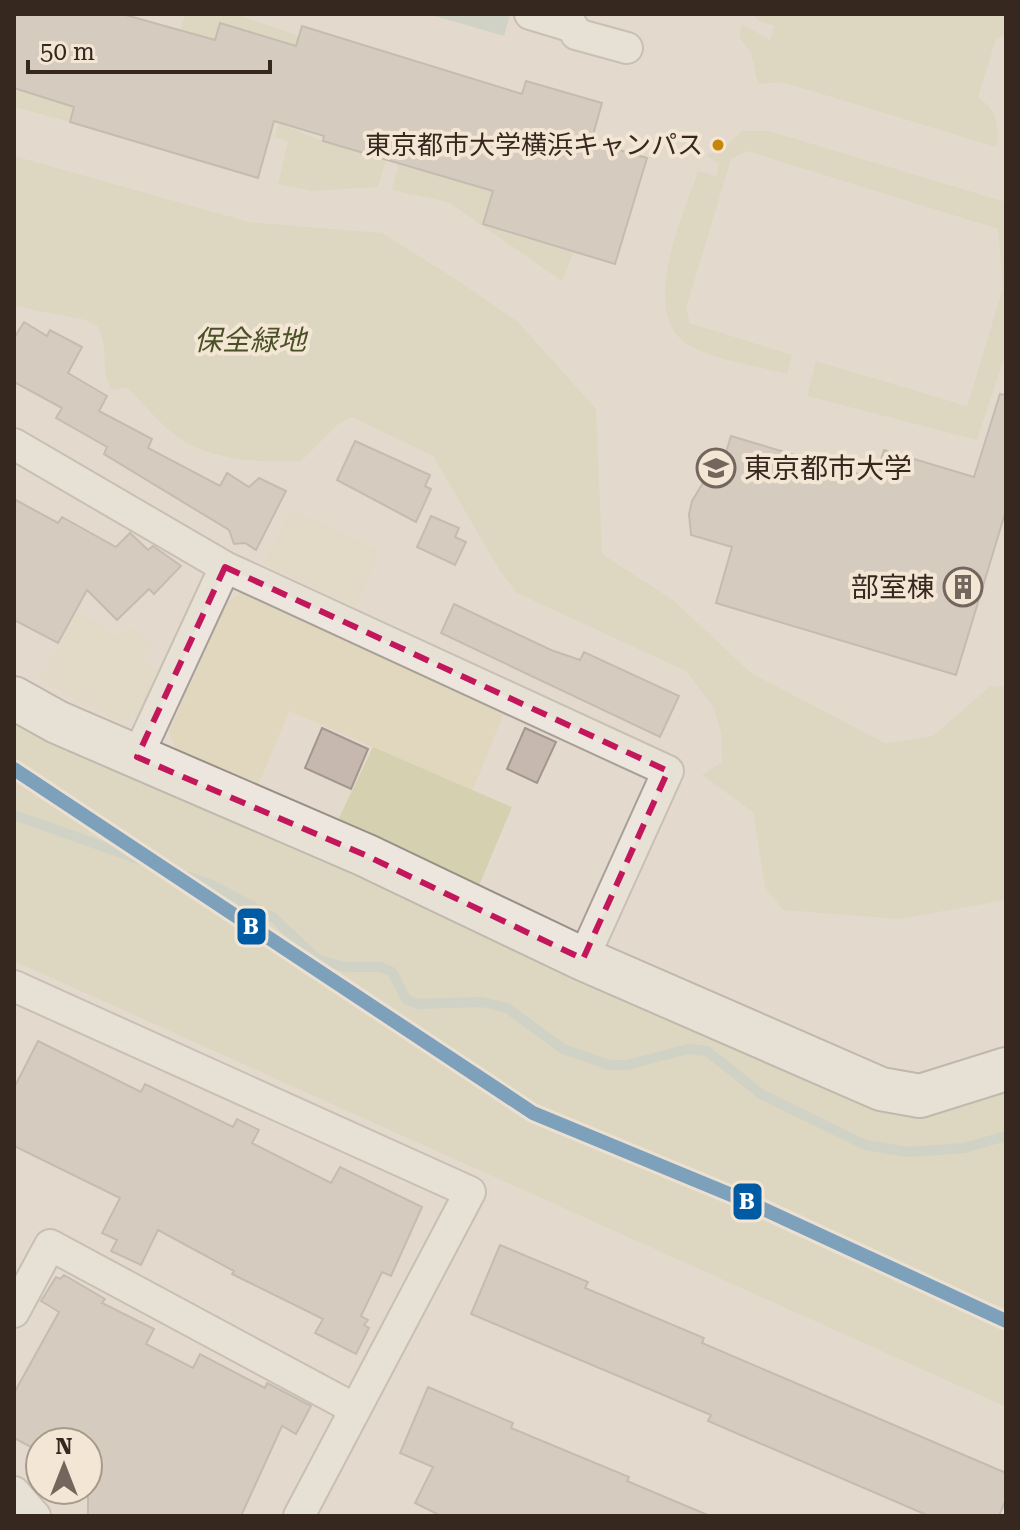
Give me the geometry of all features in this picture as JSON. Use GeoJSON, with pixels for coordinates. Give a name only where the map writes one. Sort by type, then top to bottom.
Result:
{"type":"FeatureCollection","features":[{"type":"Feature","properties":{"kind":"street"},"geometry":{"type":"LineString","coordinates":[[530,14],[573,27],[576,34],[627,48]]}},
{"type":"Feature","properties":{"kind":"street"},"geometry":{"type":"LineString","coordinates":[[14,444],[225,567],[668,771],[583,959]]}},
{"type":"Feature","properties":{"kind":"street"},"geometry":{"type":"LineString","coordinates":[[137,757],[225,567]]}},
{"type":"Feature","properties":{"kind":"street"},"geometry":{"type":"LineString","coordinates":[[14,698],[137,757],[365,855],[583,959],[894,1093],[920,1096],[1006,1069]]}},
{"type":"Feature","properties":{"kind":"street"},"geometry":{"type":"LineString","coordinates":[[16,992],[470,1192],[299,1516]]}},
{"type":"Feature","properties":{"kind":"street"},"geometry":{"type":"LineString","coordinates":[[14,1312],[50,1245],[355,1409]]}},
{"type":"Feature","properties":{"kind":"street"},"geometry":{"type":"LineString","coordinates":[[14,1492],[35,1516]]}},
{"type":"Feature","properties":{"kind":"highlighted area"},"geometry":{"type":"Polygon","coordinates":[[[225,567],[668,771],[583,959],[365,855],[137,757],[225,567]]]}},
{"type":"Feature","properties":{"kind":"shaded area"},"geometry":{"type":"Polygon","coordinates":[[[428,14],[507,14],[510,15],[504,36],[428,14]]]}},
{"type":"Feature","properties":{"kind":"shaded area"},"geometry":{"type":"Polygon","coordinates":[[[291,509],[380,550],[356,607],[263,564],[291,509]]]}},
{"type":"Feature","properties":{"kind":"shaded area"},"geometry":{"type":"Polygon","coordinates":[[[240,593],[504,713],[473,790],[289,711],[259,784],[176,750],[169,732],[227,603],[240,593]]]}},
{"type":"Feature","properties":{"kind":"shaded area"},"geometry":{"type":"Polygon","coordinates":[[[78,612],[118,636],[127,626],[152,641],[142,658],[160,672],[137,718],[121,722],[39,680],[78,612]]]}},
{"type":"Feature","properties":{"kind":"green space"},"geometry":{"type":"Polygon","coordinates":[[[185,14],[236,14],[299,36],[296,46],[220,23],[214,41],[180,31],[185,14]]]}},
{"type":"Feature","properties":{"kind":"green space"},"geometry":{"type":"Polygon","coordinates":[[[752,14],[1006,14],[1006,33],[996,39],[978,97],[996,119],[996,147],[782,82],[758,84],[751,53],[739,37],[742,24],[770,40],[775,26],[760,21],[752,14]]]}},
{"type":"Feature","properties":{"kind":"green space"},"geometry":{"type":"Polygon","coordinates":[[[14,89],[74,107],[70,122],[14,107],[14,89]]]}},
{"type":"Feature","properties":{"kind":"green space"},"geometry":{"type":"Polygon","coordinates":[[[278,123],[323,141],[386,159],[378,187],[312,191],[278,184],[288,142],[275,137],[278,123]]]}},
{"type":"Feature","properties":{"kind":"green space"},"geometry":{"type":"Polygon","coordinates":[[[742,131],[769,131],[1006,202],[1006,353],[977,440],[807,396],[816,361],[967,406],[1003,288],[998,229],[747,151],[731,159],[686,308],[690,323],[792,355],[787,374],[697,350],[673,329],[666,309],[665,286],[683,212],[698,171],[716,176],[719,164],[706,155],[722,150],[742,131]]]}},
{"type":"Feature","properties":{"kind":"green space","name":"保全緑地"},"geometry":{"type":"Polygon","coordinates":[[[14,156],[249,222],[382,233],[518,322],[596,409],[602,554],[673,600],[751,673],[885,743],[933,736],[990,686],[1006,687],[1006,900],[899,919],[783,910],[765,887],[753,812],[702,775],[722,762],[721,733],[714,708],[686,671],[517,593],[500,571],[433,456],[352,417],[337,425],[301,461],[253,461],[203,450],[188,444],[169,430],[127,387],[112,390],[106,374],[103,341],[97,326],[86,320],[14,306],[14,156]]]}},
{"type":"Feature","properties":{"kind":"green space"},"geometry":{"type":"Polygon","coordinates":[[[399,163],[493,191],[484,224],[574,251],[562,281],[448,202],[392,190],[399,163]]]}},
{"type":"Feature","properties":{"kind":"green space"},"geometry":{"type":"Polygon","coordinates":[[[14,715],[908,1116],[1006,1088],[1006,1407],[14,961],[14,715]]]}},
{"type":"Feature","properties":{"kind":"green space"},"geometry":{"type":"Polygon","coordinates":[[[373,747],[512,807],[478,888],[337,822],[373,747]]]}},
{"type":"Feature","properties":{"kind":"building"},"geometry":{"type":"Polygon","coordinates":[[[14,14],[122,14],[215,40],[220,23],[296,46],[302,26],[522,94],[526,81],[602,103],[591,142],[647,158],[615,264],[483,224],[493,191],[323,141],[324,136],[274,121],[258,178],[70,122],[74,107],[14,88],[14,14]]]}},
{"type":"Feature","properties":{"kind":"building"},"geometry":{"type":"Polygon","coordinates":[[[24,322],[47,336],[50,330],[82,347],[68,373],[107,396],[99,411],[152,439],[148,448],[220,486],[227,473],[249,487],[259,478],[286,491],[256,550],[245,543],[234,544],[229,530],[104,454],[107,447],[56,418],[62,408],[14,382],[14,338],[24,322]]]}},
{"type":"Feature","properties":{"kind":"building"},"geometry":{"type":"Polygon","coordinates":[[[1000,394],[1006,395],[1006,510],[956,675],[716,603],[732,547],[691,535],[689,514],[692,501],[708,475],[718,478],[731,436],[875,479],[884,450],[974,477],[1000,394]]]}},
{"type":"Feature","properties":{"kind":"building"},"geometry":{"type":"Polygon","coordinates":[[[355,441],[430,475],[425,486],[431,489],[416,522],[337,480],[355,441]]]}},
{"type":"Feature","properties":{"kind":"building"},"geometry":{"type":"Polygon","coordinates":[[[14,499],[58,523],[62,517],[116,547],[130,533],[148,550],[153,546],[181,566],[154,594],[149,589],[117,620],[87,590],[58,643],[14,620],[14,499]]]}},
{"type":"Feature","properties":{"kind":"building"},"geometry":{"type":"Polygon","coordinates":[[[431,516],[459,528],[455,537],[466,542],[455,565],[417,547],[431,516]]]}},
{"type":"Feature","properties":{"kind":"building"},"geometry":{"type":"Polygon","coordinates":[[[454,604],[551,650],[580,660],[584,652],[679,696],[660,737],[441,633],[454,604]]]}},
{"type":"Feature","properties":{"kind":"building"},"geometry":{"type":"Polygon","coordinates":[[[322,728],[368,749],[351,789],[305,768],[322,728]]]}},
{"type":"Feature","properties":{"kind":"building"},"geometry":{"type":"Polygon","coordinates":[[[525,728],[556,742],[537,783],[507,769],[525,728]]]}},
{"type":"Feature","properties":{"kind":"building"},"geometry":{"type":"Polygon","coordinates":[[[38,1041],[141,1092],[145,1084],[233,1127],[237,1119],[259,1130],[252,1143],[331,1183],[340,1167],[422,1207],[391,1276],[382,1272],[361,1316],[368,1320],[364,1325],[369,1328],[356,1354],[315,1333],[323,1319],[232,1274],[234,1271],[158,1230],[141,1265],[111,1251],[117,1240],[102,1233],[120,1198],[14,1146],[14,1088],[38,1041]]]}},
{"type":"Feature","properties":{"kind":"building"},"geometry":{"type":"Polygon","coordinates":[[[500,1245],[588,1282],[585,1288],[704,1338],[702,1343],[1006,1473],[1006,1499],[999,1516],[929,1516],[708,1421],[711,1415],[471,1314],[500,1245]]]}},
{"type":"Feature","properties":{"kind":"building"},"geometry":{"type":"Polygon","coordinates":[[[64,1275],[105,1299],[102,1303],[154,1329],[146,1344],[193,1368],[200,1354],[265,1388],[267,1383],[311,1406],[296,1434],[282,1426],[241,1516],[88,1516],[88,1506],[104,1506],[104,1426],[24,1426],[24,1443],[14,1438],[14,1393],[59,1312],[41,1301],[56,1277],[60,1279],[64,1275]]]}},
{"type":"Feature","properties":{"kind":"building"},"geometry":{"type":"Polygon","coordinates":[[[428,1387],[513,1423],[511,1428],[629,1477],[627,1481],[710,1516],[441,1516],[415,1503],[433,1467],[400,1453],[428,1387]]]}},
{"type":"Feature","properties":{"kind":"waterway"},"geometry":{"type":"LineString","coordinates":[[14,815],[212,885],[274,918],[318,960],[346,967],[381,967],[392,972],[406,999],[418,1004],[482,1002],[507,1008],[563,1049],[609,1065],[627,1065],[688,1049],[707,1051],[761,1094],[865,1145],[909,1152],[964,1148],[1006,1136]]}},
{"type":"Feature","properties":{"kind":"transit line","name":"B"},"geometry":{"type":"LineString","coordinates":[[14,769],[533,1113],[746,1201],[1006,1321]]}},
{"type":"Feature","properties":{"kind":"place","name":"東京都市大学横浜キャンパス"},"geometry":{"type":"Point","coordinates":[718,145]}},
{"type":"Feature","properties":{"kind":"place","name":"東京都市大学"},"geometry":{"type":"Point","coordinates":[716,468]}},
{"type":"Feature","properties":{"kind":"place","name":"部室棟"},"geometry":{"type":"Point","coordinates":[963,587]}}]}
